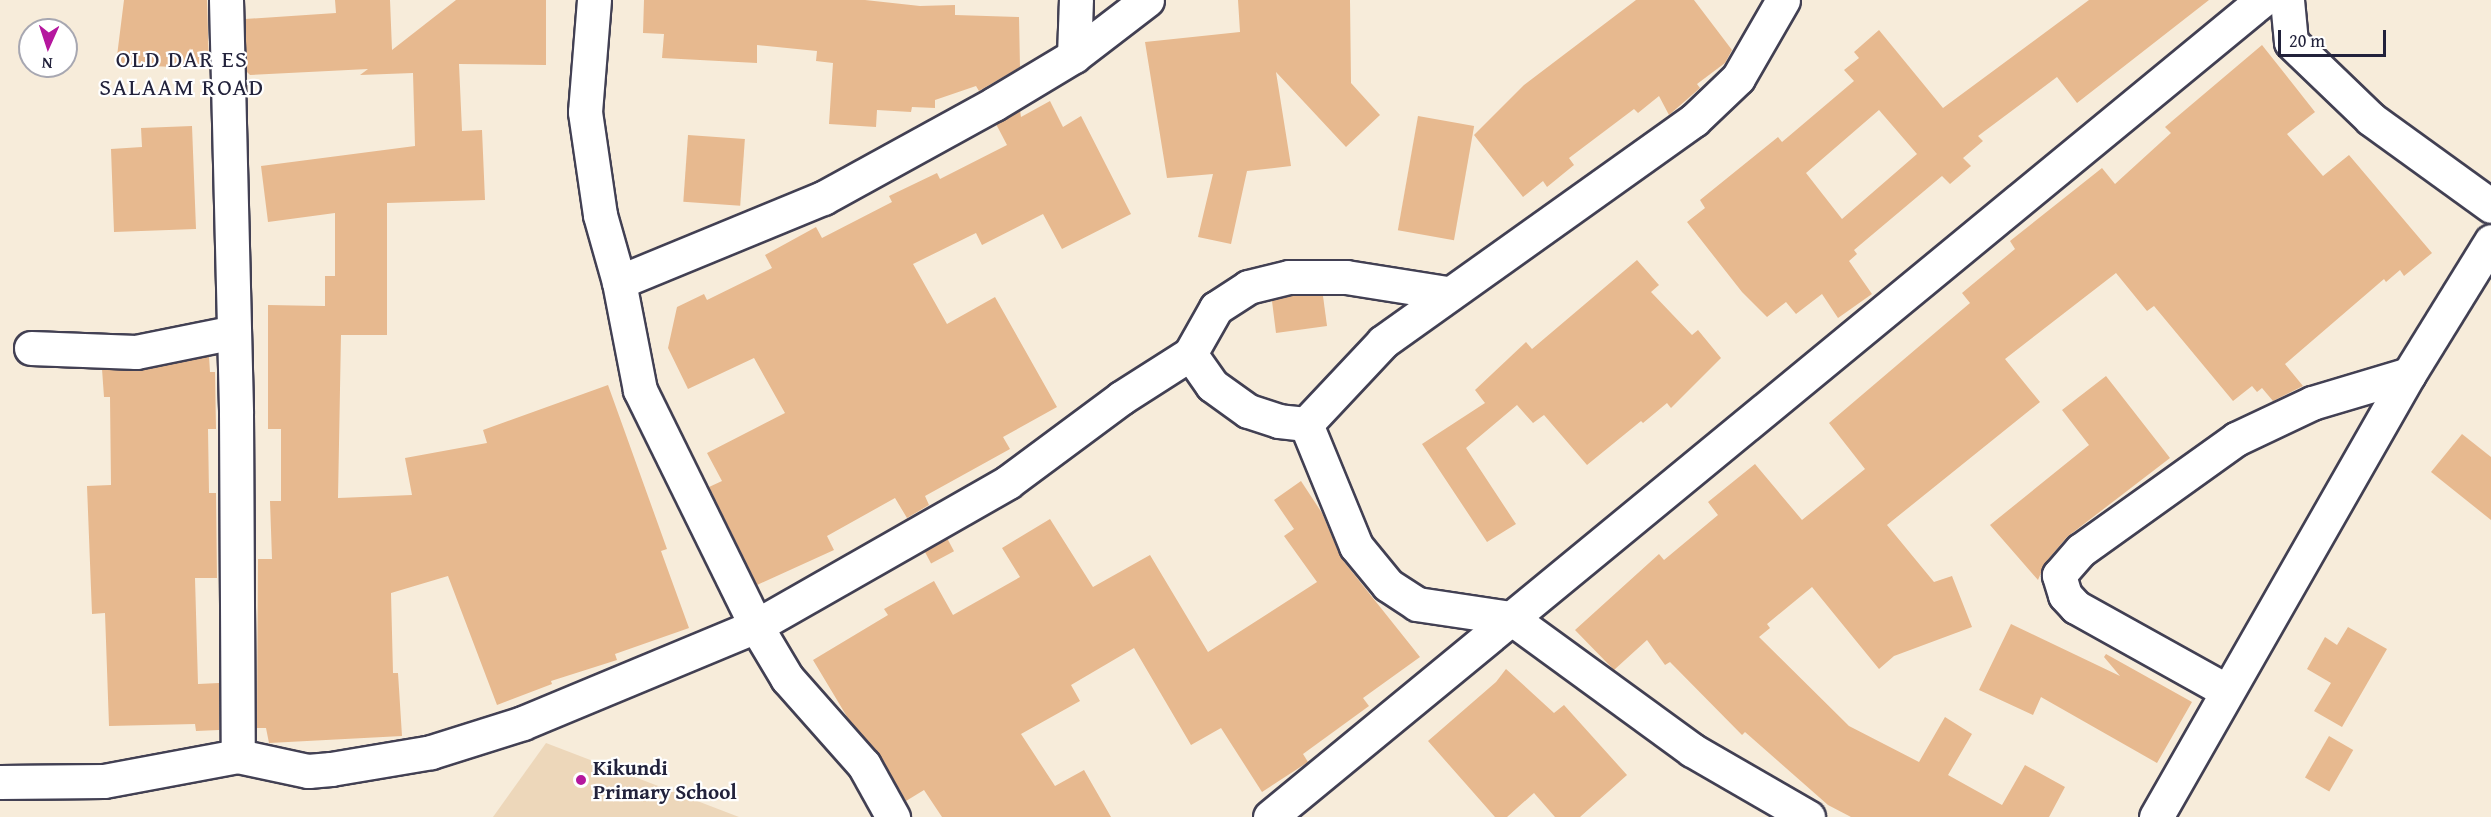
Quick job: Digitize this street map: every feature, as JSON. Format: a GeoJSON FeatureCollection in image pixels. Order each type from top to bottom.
{"type":"FeatureCollection","features":[{"type":"Feature","properties":{"kind":"street"},"geometry":{"type":"LineString","coordinates":[[226,0],[234,332],[238,756]]}},
{"type":"Feature","properties":{"kind":"street"},"geometry":{"type":"LineString","coordinates":[[594,0],[585,112],[600,215],[618,282],[640,390],[756,626],[787,678],[864,765],[893,817]]}},
{"type":"Feature","properties":{"kind":"street"},"geometry":{"type":"LineString","coordinates":[[1074,56],[1076,0]]}},
{"type":"Feature","properties":{"kind":"street"},"geometry":{"type":"LineString","coordinates":[[618,282],[823,198],[994,104],[1074,56],[1147,0]]}},
{"type":"Feature","properties":{"kind":"street"},"geometry":{"type":"LineString","coordinates":[[1306,424],[1383,342],[1447,293],[1605,187],[1694,120],[1738,78],[1784,0]]}},
{"type":"Feature","properties":{"kind":"street"},"geometry":{"type":"LineString","coordinates":[[1270,817],[2262,0]]}},
{"type":"Feature","properties":{"kind":"street"},"geometry":{"type":"LineString","coordinates":[[2287,0],[2291,42],[2371,119],[2491,206]]}},
{"type":"Feature","properties":{"kind":"street"},"geometry":{"type":"LineString","coordinates":[[2156,817],[2409,374],[2491,241]]}},
{"type":"Feature","properties":{"kind":"street"},"geometry":{"type":"LineString","coordinates":[[0,782],[104,781],[238,756],[308,771],[431,752],[573,704],[756,626],[1008,482],[1120,398],[1190,354],[1216,308],[1230,296],[1268,281],[1298,276],[1346,278],[1447,293]]}},
{"type":"Feature","properties":{"kind":"street"},"geometry":{"type":"LineString","coordinates":[[31,348],[136,352],[234,332]]}},
{"type":"Feature","properties":{"kind":"street"},"geometry":{"type":"LineString","coordinates":[[1190,354],[1212,385],[1234,402],[1279,421],[1306,424]]}},
{"type":"Feature","properties":{"kind":"street"},"geometry":{"type":"LineString","coordinates":[[2227,691],[2076,607],[2065,595],[2059,575],[2081,550],[2236,439],[2312,403],[2409,374]]}},
{"type":"Feature","properties":{"kind":"street"},"geometry":{"type":"LineString","coordinates":[[1306,424],[1356,546],[1388,585],[1417,604],[1511,618],[1692,750],[1808,817]]}},
{"type":"Feature","properties":{"kind":"shaded area","name":"Kikundi Primary School"},"geometry":{"type":"Polygon","coordinates":[[[546,743],[739,817],[493,817],[546,743]]]}},
{"type":"Feature","properties":{"kind":"building"},"geometry":{"type":"Polygon","coordinates":[[[124,0],[207,0],[209,69],[116,64],[124,0]]]}},
{"type":"Feature","properties":{"kind":"building"},"geometry":{"type":"Polygon","coordinates":[[[335,0],[390,0],[392,50],[456,0],[546,0],[546,65],[459,64],[462,131],[482,130],[485,200],[387,203],[387,335],[341,335],[338,498],[412,495],[405,458],[487,443],[483,430],[608,385],[667,549],[661,551],[689,628],[615,654],[617,660],[551,681],[552,684],[497,705],[448,576],[391,593],[393,673],[398,673],[402,736],[269,743],[266,728],[257,728],[258,559],[272,559],[270,501],[281,501],[281,429],[268,429],[268,305],[325,306],[325,276],[335,276],[335,213],[268,222],[261,166],[415,146],[413,73],[360,75],[368,69],[250,75],[246,71],[245,19],[336,13],[335,0]]]}},
{"type":"Feature","properties":{"kind":"building"},"geometry":{"type":"Polygon","coordinates":[[[644,0],[865,0],[920,6],[955,5],[955,15],[1019,17],[1020,67],[979,91],[976,86],[935,100],[935,108],[912,107],[911,112],[877,110],[876,127],[829,124],[833,63],[816,61],[817,51],[757,45],[757,63],[662,58],[664,34],[643,33],[644,0]]]}},
{"type":"Feature","properties":{"kind":"building"},"geometry":{"type":"Polygon","coordinates":[[[1238,0],[1350,0],[1351,83],[1380,115],[1346,147],[1276,72],[1291,166],[1247,171],[1231,244],[1198,237],[1213,174],[1167,178],[1145,42],[1240,32],[1238,0]]]}},
{"type":"Feature","properties":{"kind":"building"},"geometry":{"type":"Polygon","coordinates":[[[1636,0],[1694,0],[1732,50],[1725,63],[1697,84],[1700,88],[1669,115],[1659,96],[1638,113],[1634,109],[1569,158],[1574,165],[1547,187],[1543,181],[1523,197],[1474,135],[1524,85],[1636,0]]]}},
{"type":"Feature","properties":{"kind":"building"},"geometry":{"type":"Polygon","coordinates":[[[2089,0],[2209,0],[2077,103],[2057,77],[1978,136],[1983,141],[1963,158],[1971,166],[1950,184],[1942,176],[1854,250],[1857,254],[1849,261],[1872,294],[1838,318],[1822,294],[1796,314],[1786,302],[1767,317],[1742,292],[1687,222],[1705,208],[1700,200],[1778,137],[1782,142],[1854,81],[1844,70],[1859,58],[1854,52],[1879,30],[1943,108],[2089,0]],[[1879,110],[1806,173],[1842,219],[1917,154],[1879,110]]]}},
{"type":"Feature","properties":{"kind":"building"},"geometry":{"type":"Polygon","coordinates":[[[2262,45],[2315,112],[2287,134],[2323,176],[2349,155],[2432,253],[2404,276],[2400,270],[2386,282],[2384,279],[2285,364],[2303,386],[2273,401],[2262,388],[2257,392],[2252,386],[2233,401],[2154,306],[2147,311],[2116,273],[2005,359],[2040,402],[1887,525],[1934,582],[1952,576],[1972,627],[1894,656],[1879,669],[1812,587],[1767,624],[1770,628],[1759,637],[1849,726],[1919,762],[1945,717],[1972,734],[1948,775],[2002,805],[2025,765],[2065,787],[2049,817],[1851,817],[1828,805],[1745,732],[1742,735],[1670,662],[1665,665],[1647,640],[1614,670],[1575,630],[1659,554],[1664,560],[1718,515],[1708,502],[1755,464],[1802,520],[1865,469],[1829,423],[1970,303],[1962,293],[2015,249],[2010,241],[2102,168],[2115,184],[2171,133],[2165,127],[2262,45]]]}},
{"type":"Feature","properties":{"kind":"building"},"geometry":{"type":"Polygon","coordinates":[[[1050,101],[1063,127],[1081,116],[1131,214],[1062,249],[1043,214],[982,245],[976,233],[913,264],[947,324],[995,297],[1057,407],[1003,437],[1010,449],[925,496],[929,505],[907,518],[895,498],[827,536],[834,550],[757,585],[709,487],[722,481],[707,453],[785,413],[754,358],[688,389],[668,348],[677,307],[704,294],[707,300],[772,268],[765,255],[816,227],[822,238],[892,202],[889,196],[937,173],[940,179],[1007,145],[996,124],[1020,110],[1021,117],[1050,101]]]}},
{"type":"Feature","properties":{"kind":"building"},"geometry":{"type":"Polygon","coordinates":[[[1418,116],[1474,126],[1454,240],[1398,230],[1418,116]]]}},
{"type":"Feature","properties":{"kind":"building"},"geometry":{"type":"Polygon","coordinates":[[[192,126],[196,229],[114,232],[111,149],[142,147],[141,128],[192,126]]]}},
{"type":"Feature","properties":{"kind":"building"},"geometry":{"type":"Polygon","coordinates":[[[688,135],[745,139],[740,206],[683,202],[688,135]]]}},
{"type":"Feature","properties":{"kind":"building"},"geometry":{"type":"Polygon","coordinates":[[[1637,260],[1659,285],[1651,292],[1692,335],[1698,330],[1721,358],[1671,408],[1667,403],[1587,465],[1544,415],[1533,423],[1517,405],[1466,448],[1516,524],[1487,542],[1422,444],[1485,403],[1475,390],[1526,342],[1532,349],[1637,260]]]}},
{"type":"Feature","properties":{"kind":"building"},"geometry":{"type":"Polygon","coordinates":[[[1291,296],[1323,296],[1327,326],[1276,333],[1272,301],[1291,296]]]}},
{"type":"Feature","properties":{"kind":"building"},"geometry":{"type":"Polygon","coordinates":[[[209,356],[210,372],[215,372],[216,429],[208,429],[209,493],[216,493],[217,578],[195,578],[198,684],[219,683],[219,730],[196,731],[195,724],[109,726],[105,613],[92,614],[87,486],[111,485],[110,397],[104,397],[102,369],[139,370],[209,356]]]}},
{"type":"Feature","properties":{"kind":"building"},"geometry":{"type":"Polygon","coordinates":[[[2106,376],[2170,458],[2067,537],[2045,563],[2038,580],[1990,525],[2089,445],[2062,410],[2106,376]]]}},
{"type":"Feature","properties":{"kind":"building"},"geometry":{"type":"Polygon","coordinates":[[[2462,434],[2491,457],[2491,520],[2431,472],[2462,434]]]}},
{"type":"Feature","properties":{"kind":"building"},"geometry":{"type":"Polygon","coordinates":[[[1301,481],[1322,513],[1341,558],[1420,657],[1363,698],[1369,706],[1303,754],[1308,762],[1262,792],[1221,728],[1191,745],[1134,648],[1071,685],[1080,701],[1021,734],[1055,786],[1084,770],[1111,817],[942,817],[924,790],[906,801],[880,756],[849,720],[813,660],[888,615],[884,609],[934,581],[953,615],[1020,577],[1002,548],[1050,519],[1093,587],[1150,555],[1208,652],[1317,582],[1284,536],[1294,529],[1274,500],[1301,481]]]}},
{"type":"Feature","properties":{"kind":"building"},"geometry":{"type":"Polygon","coordinates":[[[947,538],[954,551],[931,563],[924,550],[947,538]]]}},
{"type":"Feature","properties":{"kind":"building"},"geometry":{"type":"Polygon","coordinates":[[[2011,624],[2120,676],[2104,657],[2106,654],[2192,702],[2157,763],[2041,697],[2033,715],[1979,690],[2011,624]]]}},
{"type":"Feature","properties":{"kind":"building"},"geometry":{"type":"Polygon","coordinates":[[[2348,627],[2387,649],[2342,727],[2314,711],[2331,683],[2307,669],[2325,637],[2337,645],[2348,627]]]}},
{"type":"Feature","properties":{"kind":"building"},"geometry":{"type":"Polygon","coordinates":[[[1506,669],[1554,713],[1564,705],[1627,775],[1580,817],[1555,817],[1534,793],[1507,817],[1495,817],[1428,741],[1496,682],[1506,669]]]}},
{"type":"Feature","properties":{"kind":"building"},"geometry":{"type":"Polygon","coordinates":[[[2329,736],[2353,750],[2329,792],[2305,778],[2329,736]]]}},
{"type":"Feature","properties":{"kind":"place","name":"Kikundi Primary School"},"geometry":{"type":"Point","coordinates":[581,780]}},
{"type":"Feature","properties":{"kind":"district","name":"OLD DAR ES SALAAM ROAD"},"geometry":{"type":"Point","coordinates":[182,73]}}]}
